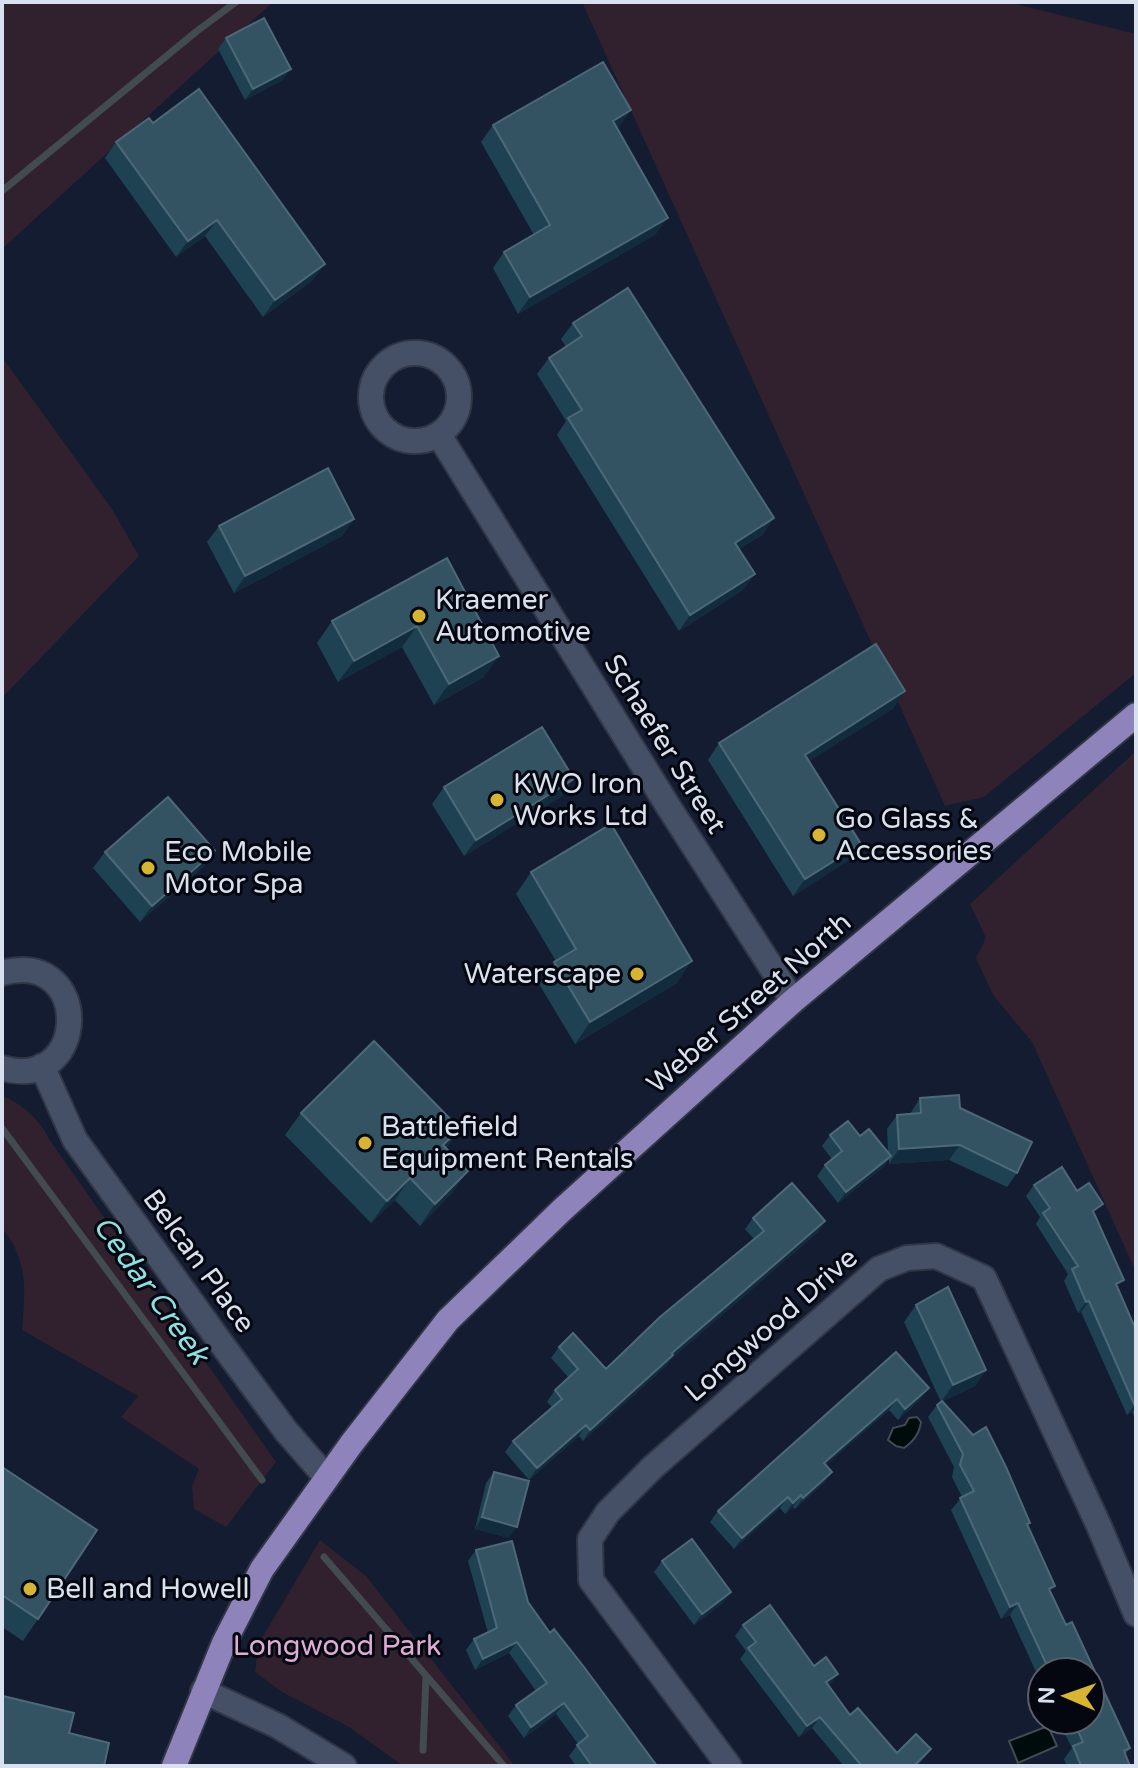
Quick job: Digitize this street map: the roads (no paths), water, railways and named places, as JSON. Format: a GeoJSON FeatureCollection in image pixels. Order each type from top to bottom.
{"type":"FeatureCollection","features":[{"type":"Feature","properties":{"kind":"main road","name":"Weber Street North"},"geometry":{"type":"LineString","coordinates":[[174,1766],[203,1691],[262,1569],[448,1320],[563,1209],[793,1001],[1136,715]]}},
{"type":"Feature","properties":{"kind":"street","name":"Schaefer Street"},"geometry":{"type":"LineString","coordinates":[[439,435],[668,806],[793,1001]]}},
{"type":"Feature","properties":{"kind":"street"},"geometry":{"type":"LineString","coordinates":[[2,973],[28,970],[54,982],[69,1006],[71,1020],[63,1047],[42,1066],[28,1071],[2,1068]]}},
{"type":"Feature","properties":{"kind":"street","name":"Belcan Place"},"geometry":{"type":"LineString","coordinates":[[42,1066],[75,1140],[267,1406],[327,1478]]}},
{"type":"Feature","properties":{"kind":"street","name":"Longwood Drive"},"geometry":{"type":"LineString","coordinates":[[729,1766],[591,1580],[590,1539],[608,1512],[653,1467],[879,1269],[907,1258],[936,1256],[984,1278],[1099,1526],[1136,1614]]}},
{"type":"Feature","properties":{"kind":"street"},"geometry":{"type":"LineString","coordinates":[[203,1691],[278,1726],[344,1766]]}},
{"type":"Feature","properties":{"kind":"waterway"},"geometry":{"type":"LineString","coordinates":[[2,191],[236,2]]}},
{"type":"Feature","properties":{"kind":"waterway","name":"Cedar Creek"},"geometry":{"type":"LineString","coordinates":[[2,1128],[262,1480]]}},
{"type":"Feature","properties":{"kind":"waterway","name":"Cedar Creek"},"geometry":{"type":"LineString","coordinates":[[324,1557],[504,1766]]}},
{"type":"Feature","properties":{"kind":"waterway"},"geometry":{"type":"LineString","coordinates":[[423,1750],[426,1676]]}},
{"type":"Feature","properties":{"kind":"place","name":"Kraemer Automotive"},"geometry":{"type":"Point","coordinates":[419,616]}},
{"type":"Feature","properties":{"kind":"place","name":"KWO Iron Works Ltd"},"geometry":{"type":"Point","coordinates":[497,800]}},
{"type":"Feature","properties":{"kind":"place","name":"Go Glass & Accessories"},"geometry":{"type":"Point","coordinates":[819,835]}},
{"type":"Feature","properties":{"kind":"place","name":"Eco Mobile Motor Spa"},"geometry":{"type":"Point","coordinates":[148,868]}},
{"type":"Feature","properties":{"kind":"place","name":"Waterscape"},"geometry":{"type":"Point","coordinates":[637,974]}},
{"type":"Feature","properties":{"kind":"place","name":"Battlefield Equipment Rentals"},"geometry":{"type":"Point","coordinates":[365,1143]}},
{"type":"Feature","properties":{"kind":"place","name":"Bell and Howell"},"geometry":{"type":"Point","coordinates":[30,1589]}},
{"type":"Feature","properties":{"kind":"park label","name":"Longwood Park"},"geometry":{"type":"Point","coordinates":[337,1646]}}]}
